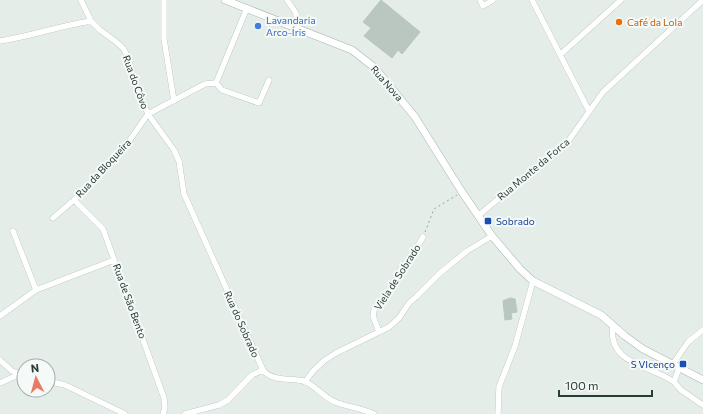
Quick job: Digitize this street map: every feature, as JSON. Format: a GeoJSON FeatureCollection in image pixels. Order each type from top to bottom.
{"type":"FeatureCollection","features":[{"type":"Feature","properties":{"kind":"street"},"geometry":{"type":"LineString","coordinates":[[0,41],[91,21],[81,0]]}},
{"type":"Feature","properties":{"kind":"street"},"geometry":{"type":"LineString","coordinates":[[164,0],[164,39],[174,101]]}},
{"type":"Feature","properties":{"kind":"street","name":"Rua Nova"},"geometry":{"type":"LineString","coordinates":[[225,0],[352,50],[375,68],[415,117],[462,192],[492,236],[520,269],[533,281],[601,315],[643,349],[703,380]]}},
{"type":"Feature","properties":{"kind":"street"},"geometry":{"type":"LineString","coordinates":[[287,0],[296,13],[297,28]]}},
{"type":"Feature","properties":{"kind":"street"},"geometry":{"type":"LineString","coordinates":[[480,0],[483,6],[493,0]]}},
{"type":"Feature","properties":{"kind":"street"},"geometry":{"type":"LineString","coordinates":[[532,0],[589,111]]}},
{"type":"Feature","properties":{"kind":"street"},"geometry":{"type":"LineString","coordinates":[[560,55],[621,0]]}},
{"type":"Feature","properties":{"kind":"street","name":"Rua Monte da Forca"},"geometry":{"type":"LineString","coordinates":[[479,215],[569,140],[608,87],[703,0]]}},
{"type":"Feature","properties":{"kind":"street"},"geometry":{"type":"LineString","coordinates":[[216,83],[247,8]]}},
{"type":"Feature","properties":{"kind":"street","name":"Rua do Côvo"},"geometry":{"type":"LineString","coordinates":[[91,21],[123,48],[128,57],[134,82],[148,114],[174,150],[179,161],[184,194]]}},
{"type":"Feature","properties":{"kind":"street"},"geometry":{"type":"LineString","coordinates":[[216,83],[222,90],[259,103],[269,80]]}},
{"type":"Feature","properties":{"kind":"street"},"geometry":{"type":"LineString","coordinates":[[148,114],[205,84],[216,83]]}},
{"type":"Feature","properties":{"kind":"street","name":"Rua da Bloqueira"},"geometry":{"type":"LineString","coordinates":[[53,218],[74,200],[125,147],[148,114]]}},
{"type":"Feature","properties":{"kind":"street","name":"Rua do Sobrado"},"geometry":{"type":"LineString","coordinates":[[184,194],[263,370],[252,375],[228,400],[219,405],[185,414]]}},
{"type":"Feature","properties":{"kind":"street","name":"Rua de São Bento"},"geometry":{"type":"LineString","coordinates":[[74,200],[103,229],[164,398],[164,414]]}},
{"type":"Feature","properties":{"kind":"street"},"geometry":{"type":"LineString","coordinates":[[13,231],[36,290]]}},
{"type":"Feature","properties":{"kind":"street"},"geometry":{"type":"LineString","coordinates":[[305,382],[313,371],[325,360],[389,327],[399,318],[409,303],[416,298],[440,273],[467,251],[492,236]]}},
{"type":"Feature","properties":{"kind":"street","name":"Viela de Sobrado"},"geometry":{"type":"LineString","coordinates":[[379,332],[373,316],[374,310],[394,285],[398,273],[410,259],[423,237]]}},
{"type":"Feature","properties":{"kind":"street"},"geometry":{"type":"LineString","coordinates":[[0,316],[36,290],[114,260]]}},
{"type":"Feature","properties":{"kind":"street"},"geometry":{"type":"LineString","coordinates":[[498,414],[499,388],[515,346],[533,281]]}},
{"type":"Feature","properties":{"kind":"street"},"geometry":{"type":"LineString","coordinates":[[613,326],[612,339],[621,354],[627,359],[659,373],[674,382],[681,390],[703,404]]}},
{"type":"Feature","properties":{"kind":"street"},"geometry":{"type":"LineString","coordinates":[[674,382],[676,366],[688,342],[703,330]]}},
{"type":"Feature","properties":{"kind":"street"},"geometry":{"type":"LineString","coordinates":[[0,360],[16,372]]}},
{"type":"Feature","properties":{"kind":"street"},"geometry":{"type":"LineString","coordinates":[[263,370],[266,374],[273,378],[305,382],[334,401],[361,408],[374,414]]}},
{"type":"Feature","properties":{"kind":"street"},"geometry":{"type":"LineString","coordinates":[[0,383],[16,377]]}},
{"type":"Feature","properties":{"kind":"street"},"geometry":{"type":"LineString","coordinates":[[56,383],[65,385],[125,414]]}},
{"type":"Feature","properties":{"kind":"path","name":"Viela de Sobrado"},"geometry":{"type":"LineString","coordinates":[[423,237],[434,209],[462,192]]}},
{"type":"Feature","properties":{"kind":"building"},"geometry":{"type":"Polygon","coordinates":[[[381,0],[420,32],[402,54],[398,50],[392,58],[364,36],[371,28],[363,22],[381,0]]]}},
{"type":"Feature","properties":{"kind":"building"},"geometry":{"type":"Polygon","coordinates":[[[510,298],[515,299],[517,312],[511,313],[512,319],[505,320],[503,301],[510,298]]]}},
{"type":"Feature","properties":{"kind":"place","name":"Café da Lola"},"geometry":{"type":"Point","coordinates":[619,22]}},
{"type":"Feature","properties":{"kind":"place","name":"Lavandaria Arco-Íris"},"geometry":{"type":"Point","coordinates":[258,26]}},
{"type":"Feature","properties":{"kind":"place","name":"Sobrado"},"geometry":{"type":"Point","coordinates":[488,221]}},
{"type":"Feature","properties":{"kind":"place","name":"S VIcenço"},"geometry":{"type":"Point","coordinates":[683,364]}}]}
